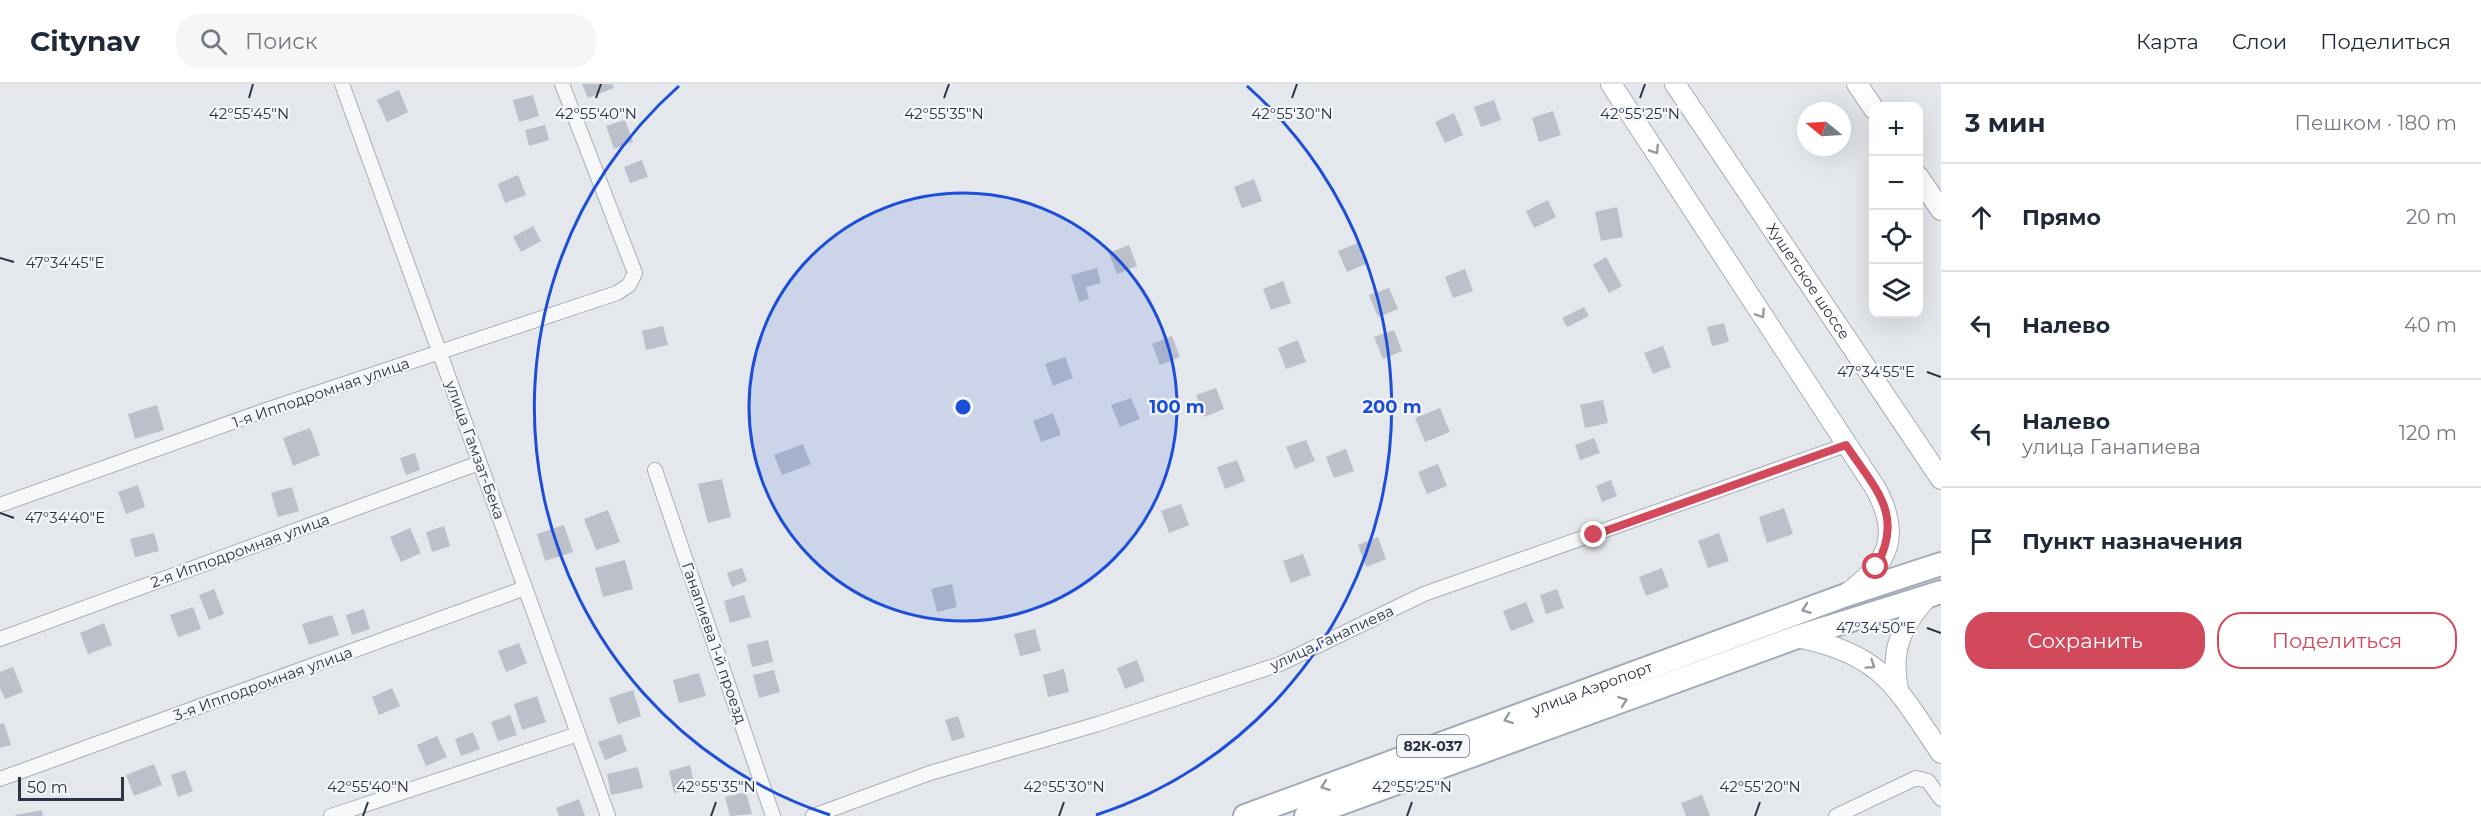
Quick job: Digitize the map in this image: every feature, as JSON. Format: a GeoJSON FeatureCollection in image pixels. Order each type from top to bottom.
{"type":"FeatureCollection","features":[{"type":"Feature","properties":{"kind":"main road"},"geometry":{"type":"LineString","coordinates":[[1611,84],[1876,489],[1886,508],[1889,534],[1885,552],[1876,567],[1846,595]]}},
{"type":"Feature","properties":{"kind":"main road"},"geometry":{"type":"LineString","coordinates":[[1857,84],[1870,102]]}},
{"type":"Feature","properties":{"kind":"main road","name":"Хушетское шоссе"},"geometry":{"type":"LineString","coordinates":[[1677,86],[1941,479]]}},
{"type":"Feature","properties":{"kind":"main road"},"geometry":{"type":"LineString","coordinates":[[1923,183],[1941,210]]}},
{"type":"Feature","properties":{"kind":"main road","name":"улица Аэропорт"},"geometry":{"type":"LineString","coordinates":[[1245,816],[1846,595],[1941,564]]}},
{"type":"Feature","properties":{"kind":"main road"},"geometry":{"type":"LineString","coordinates":[[1898,690],[1894,670],[1900,636],[1910,618],[1935,594]]}},
{"type":"Feature","properties":{"kind":"main road","name":"улица Аэропорт"},"geometry":{"type":"LineString","coordinates":[[1306,816],[1797,637],[1935,594]]}},
{"type":"Feature","properties":{"kind":"main road"},"geometry":{"type":"LineString","coordinates":[[1797,637],[1854,654],[1883,674],[1898,690],[1941,753]]}},
{"type":"Feature","properties":{"kind":"street","name":"улица Гамзат-Бека"},"geometry":{"type":"LineString","coordinates":[[342,84],[608,816]]}},
{"type":"Feature","properties":{"kind":"street","name":"1-я Ипподромная улица"},"geometry":{"type":"LineString","coordinates":[[0,505],[266,410],[617,293],[629,285],[635,273],[562,84]]}},
{"type":"Feature","properties":{"kind":"street","name":"улица Ганапиева"},"geometry":{"type":"LineString","coordinates":[[813,816],[930,773],[1098,724],[1280,664],[1424,594],[1846,445]]}},
{"type":"Feature","properties":{"kind":"street","name":"2-я Ипподромная улица"},"geometry":{"type":"LineString","coordinates":[[0,639],[479,463]]}},
{"type":"Feature","properties":{"kind":"street","name":"Ганапиева 1-й проезд"},"geometry":{"type":"LineString","coordinates":[[655,470],[773,816]]}},
{"type":"Feature","properties":{"kind":"street","name":"3-я Ипподромная улица"},"geometry":{"type":"LineString","coordinates":[[0,780],[525,588]]}},
{"type":"Feature","properties":{"kind":"street"},"geometry":{"type":"LineString","coordinates":[[331,816],[578,734]]}},
{"type":"Feature","properties":{"kind":"street"},"geometry":{"type":"LineString","coordinates":[[1836,816],[1916,778],[1928,781],[1941,799]]}},
{"type":"Feature","properties":{"kind":"building"},"geometry":{"type":"Polygon","coordinates":[[[582,84],[612,84],[614,88],[588,98],[582,84]]]}},
{"type":"Feature","properties":{"kind":"building"},"geometry":{"type":"Polygon","coordinates":[[[399,90],[408,112],[387,122],[377,100],[399,90]]]}},
{"type":"Feature","properties":{"kind":"building"},"geometry":{"type":"Polygon","coordinates":[[[533,95],[539,116],[519,122],[513,100],[533,95]]]}},
{"type":"Feature","properties":{"kind":"building"},"geometry":{"type":"Polygon","coordinates":[[[1494,100],[1501,120],[1481,127],[1474,107],[1494,100]]]}},
{"type":"Feature","properties":{"kind":"building"},"geometry":{"type":"Polygon","coordinates":[[[1553,111],[1561,135],[1539,142],[1532,118],[1553,111]]]}},
{"type":"Feature","properties":{"kind":"building"},"geometry":{"type":"Polygon","coordinates":[[[1454,113],[1463,135],[1445,143],[1435,122],[1454,113]]]}},
{"type":"Feature","properties":{"kind":"building"},"geometry":{"type":"Polygon","coordinates":[[[625,120],[633,142],[614,149],[606,126],[625,120]]]}},
{"type":"Feature","properties":{"kind":"building"},"geometry":{"type":"Polygon","coordinates":[[[545,125],[549,140],[529,146],[525,130],[545,125]]]}},
{"type":"Feature","properties":{"kind":"building"},"geometry":{"type":"Polygon","coordinates":[[[642,160],[648,177],[630,183],[624,167],[642,160]]]}},
{"type":"Feature","properties":{"kind":"building"},"geometry":{"type":"Polygon","coordinates":[[[518,175],[526,195],[505,203],[498,184],[518,175]]]}},
{"type":"Feature","properties":{"kind":"building"},"geometry":{"type":"Polygon","coordinates":[[[1254,179],[1262,201],[1242,208],[1234,187],[1254,179]]]}},
{"type":"Feature","properties":{"kind":"building"},"geometry":{"type":"Polygon","coordinates":[[[1548,200],[1556,217],[1534,228],[1526,211],[1548,200]]]}},
{"type":"Feature","properties":{"kind":"building"},"geometry":{"type":"Polygon","coordinates":[[[1617,207],[1623,237],[1601,241],[1595,212],[1617,207]]]}},
{"type":"Feature","properties":{"kind":"building"},"geometry":{"type":"Polygon","coordinates":[[[533,226],[541,241],[521,252],[513,237],[533,226]]]}},
{"type":"Feature","properties":{"kind":"building"},"geometry":{"type":"Polygon","coordinates":[[[1358,243],[1366,264],[1347,272],[1338,251],[1358,243]]]}},
{"type":"Feature","properties":{"kind":"building"},"geometry":{"type":"Polygon","coordinates":[[[1129,245],[1137,266],[1117,274],[1109,253],[1129,245]]]}},
{"type":"Feature","properties":{"kind":"building"},"geometry":{"type":"Polygon","coordinates":[[[1606,257],[1622,286],[1609,293],[1593,265],[1606,257]]]}},
{"type":"Feature","properties":{"kind":"building"},"geometry":{"type":"Polygon","coordinates":[[[1097,268],[1101,283],[1086,287],[1089,299],[1079,302],[1071,275],[1097,268]]]}},
{"type":"Feature","properties":{"kind":"building"},"geometry":{"type":"Polygon","coordinates":[[[1465,269],[1473,291],[1453,298],[1445,277],[1465,269]]]}},
{"type":"Feature","properties":{"kind":"building"},"geometry":{"type":"Polygon","coordinates":[[[1283,281],[1291,303],[1271,310],[1263,289],[1283,281]]]}},
{"type":"Feature","properties":{"kind":"building"},"geometry":{"type":"Polygon","coordinates":[[[1389,288],[1398,309],[1378,317],[1369,295],[1389,288]]]}},
{"type":"Feature","properties":{"kind":"building"},"geometry":{"type":"Polygon","coordinates":[[[1584,307],[1589,316],[1567,327],[1562,318],[1584,307]]]}},
{"type":"Feature","properties":{"kind":"building"},"geometry":{"type":"Polygon","coordinates":[[[1724,323],[1729,342],[1712,346],[1707,327],[1724,323]]]}},
{"type":"Feature","properties":{"kind":"building"},"geometry":{"type":"Polygon","coordinates":[[[663,326],[668,345],[646,350],[642,331],[663,326]]]}},
{"type":"Feature","properties":{"kind":"building"},"geometry":{"type":"Polygon","coordinates":[[[1394,330],[1402,351],[1383,359],[1374,337],[1394,330]]]}},
{"type":"Feature","properties":{"kind":"building"},"geometry":{"type":"Polygon","coordinates":[[[1172,336],[1180,357],[1160,365],[1152,344],[1172,336]]]}},
{"type":"Feature","properties":{"kind":"building"},"geometry":{"type":"Polygon","coordinates":[[[1298,340],[1306,362],[1286,369],[1278,348],[1298,340]]]}},
{"type":"Feature","properties":{"kind":"building"},"geometry":{"type":"Polygon","coordinates":[[[1663,346],[1671,367],[1653,374],[1644,353],[1663,346]]]}},
{"type":"Feature","properties":{"kind":"building"},"geometry":{"type":"Polygon","coordinates":[[[1065,357],[1073,378],[1053,386],[1045,364],[1065,357]]]}},
{"type":"Feature","properties":{"kind":"building"},"geometry":{"type":"Polygon","coordinates":[[[1216,388],[1224,409],[1204,417],[1196,395],[1216,388]]]}},
{"type":"Feature","properties":{"kind":"building"},"geometry":{"type":"Polygon","coordinates":[[[1131,398],[1140,419],[1120,427],[1111,405],[1131,398]]]}},
{"type":"Feature","properties":{"kind":"building"},"geometry":{"type":"Polygon","coordinates":[[[1603,400],[1608,423],[1585,428],[1580,405],[1603,400]]]}},
{"type":"Feature","properties":{"kind":"building"},"geometry":{"type":"Polygon","coordinates":[[[157,405],[164,430],[135,439],[128,414],[157,405]]]}},
{"type":"Feature","properties":{"kind":"building"},"geometry":{"type":"Polygon","coordinates":[[[1440,408],[1450,432],[1425,442],[1415,418],[1440,408]]]}},
{"type":"Feature","properties":{"kind":"building"},"geometry":{"type":"Polygon","coordinates":[[[1053,413],[1061,435],[1041,442],[1033,421],[1053,413]]]}},
{"type":"Feature","properties":{"kind":"building"},"geometry":{"type":"Polygon","coordinates":[[[310,428],[320,455],[293,466],[283,438],[310,428]]]}},
{"type":"Feature","properties":{"kind":"building"},"geometry":{"type":"Polygon","coordinates":[[[1594,438],[1600,453],[1580,460],[1575,445],[1594,438]]]}},
{"type":"Feature","properties":{"kind":"building"},"geometry":{"type":"Polygon","coordinates":[[[1306,440],[1315,461],[1295,469],[1286,447],[1306,440]]]}},
{"type":"Feature","properties":{"kind":"building"},"geometry":{"type":"Polygon","coordinates":[[[803,444],[811,464],[782,475],[774,455],[803,444]]]}},
{"type":"Feature","properties":{"kind":"building"},"geometry":{"type":"Polygon","coordinates":[[[1346,449],[1354,471],[1334,478],[1326,457],[1346,449]]]}},
{"type":"Feature","properties":{"kind":"building"},"geometry":{"type":"Polygon","coordinates":[[[415,453],[420,470],[406,475],[400,458],[415,453]]]}},
{"type":"Feature","properties":{"kind":"building"},"geometry":{"type":"Polygon","coordinates":[[[1237,460],[1245,481],[1225,489],[1217,467],[1237,460]]]}},
{"type":"Feature","properties":{"kind":"building"},"geometry":{"type":"Polygon","coordinates":[[[1438,464],[1447,486],[1427,494],[1418,472],[1438,464]]]}},
{"type":"Feature","properties":{"kind":"building"},"geometry":{"type":"Polygon","coordinates":[[[722,479],[731,517],[708,523],[698,484],[722,479]]]}},
{"type":"Feature","properties":{"kind":"building"},"geometry":{"type":"Polygon","coordinates":[[[1611,480],[1617,496],[1602,502],[1596,486],[1611,480]]]}},
{"type":"Feature","properties":{"kind":"building"},"geometry":{"type":"Polygon","coordinates":[[[138,485],[145,507],[126,514],[118,492],[138,485]]]}},
{"type":"Feature","properties":{"kind":"building"},"geometry":{"type":"Polygon","coordinates":[[[292,487],[299,511],[278,517],[271,493],[292,487]]]}},
{"type":"Feature","properties":{"kind":"building"},"geometry":{"type":"Polygon","coordinates":[[[1181,504],[1189,525],[1169,533],[1161,511],[1181,504]]]}},
{"type":"Feature","properties":{"kind":"building"},"geometry":{"type":"Polygon","coordinates":[[[1784,508],[1793,534],[1767,543],[1759,517],[1784,508]]]}},
{"type":"Feature","properties":{"kind":"building"},"geometry":{"type":"Polygon","coordinates":[[[608,510],[620,542],[596,550],[584,519],[608,510]]]}},
{"type":"Feature","properties":{"kind":"building"},"geometry":{"type":"Polygon","coordinates":[[[564,525],[573,552],[545,561],[537,534],[564,525]]]}},
{"type":"Feature","properties":{"kind":"building"},"geometry":{"type":"Polygon","coordinates":[[[444,526],[450,546],[432,552],[426,532],[444,526]]]}},
{"type":"Feature","properties":{"kind":"building"},"geometry":{"type":"Polygon","coordinates":[[[410,528],[421,553],[401,562],[390,537],[410,528]]]}},
{"type":"Feature","properties":{"kind":"building"},"geometry":{"type":"Polygon","coordinates":[[[154,533],[159,551],[135,557],[130,539],[154,533]]]}},
{"type":"Feature","properties":{"kind":"building"},"geometry":{"type":"Polygon","coordinates":[[[1719,533],[1729,561],[1708,568],[1698,541],[1719,533]]]}},
{"type":"Feature","properties":{"kind":"building"},"geometry":{"type":"Polygon","coordinates":[[[1378,537],[1386,559],[1366,567],[1358,545],[1378,537]]]}},
{"type":"Feature","properties":{"kind":"building"},"geometry":{"type":"Polygon","coordinates":[[[1303,554],[1311,575],[1291,583],[1283,561],[1303,554]]]}},
{"type":"Feature","properties":{"kind":"building"},"geometry":{"type":"Polygon","coordinates":[[[625,560],[633,589],[603,597],[595,568],[625,560]]]}},
{"type":"Feature","properties":{"kind":"building"},"geometry":{"type":"Polygon","coordinates":[[[742,568],[747,581],[732,587],[727,573],[742,568]]]}},
{"type":"Feature","properties":{"kind":"building"},"geometry":{"type":"Polygon","coordinates":[[[1662,568],[1669,587],[1646,596],[1639,577],[1662,568]]]}},
{"type":"Feature","properties":{"kind":"building"},"geometry":{"type":"Polygon","coordinates":[[[952,584],[957,607],[937,612],[931,589],[952,584]]]}},
{"type":"Feature","properties":{"kind":"building"},"geometry":{"type":"Polygon","coordinates":[[[214,589],[224,614],[209,620],[199,595],[214,589]]]}},
{"type":"Feature","properties":{"kind":"building"},"geometry":{"type":"Polygon","coordinates":[[[1557,589],[1564,608],[1546,614],[1540,595],[1557,589]]]}},
{"type":"Feature","properties":{"kind":"building"},"geometry":{"type":"Polygon","coordinates":[[[744,595],[751,617],[730,623],[724,601],[744,595]]]}},
{"type":"Feature","properties":{"kind":"building"},"geometry":{"type":"Polygon","coordinates":[[[1526,602],[1534,622],[1511,631],[1503,611],[1526,602]]]}},
{"type":"Feature","properties":{"kind":"building"},"geometry":{"type":"Polygon","coordinates":[[[193,607],[201,629],[178,637],[170,615],[193,607]]]}},
{"type":"Feature","properties":{"kind":"building"},"geometry":{"type":"Polygon","coordinates":[[[364,609],[370,629],[352,635],[346,615],[364,609]]]}},
{"type":"Feature","properties":{"kind":"building"},"geometry":{"type":"Polygon","coordinates":[[[332,615],[339,635],[309,645],[302,624],[332,615]]]}},
{"type":"Feature","properties":{"kind":"building"},"geometry":{"type":"Polygon","coordinates":[[[104,623],[112,645],[88,654],[80,633],[104,623]]]}},
{"type":"Feature","properties":{"kind":"building"},"geometry":{"type":"Polygon","coordinates":[[[1035,629],[1041,651],[1020,656],[1014,634],[1035,629]]]}},
{"type":"Feature","properties":{"kind":"building"},"geometry":{"type":"Polygon","coordinates":[[[768,640],[773,662],[752,667],[747,645],[768,640]]]}},
{"type":"Feature","properties":{"kind":"building"},"geometry":{"type":"Polygon","coordinates":[[[519,643],[527,663],[506,672],[498,651],[519,643]]]}},
{"type":"Feature","properties":{"kind":"building"},"geometry":{"type":"Polygon","coordinates":[[[1137,660],[1145,681],[1125,689],[1117,668],[1137,660]]]}},
{"type":"Feature","properties":{"kind":"building"},"geometry":{"type":"Polygon","coordinates":[[[13,667],[23,692],[5,699],[0,688],[0,672],[13,667]]]}},
{"type":"Feature","properties":{"kind":"building"},"geometry":{"type":"Polygon","coordinates":[[[1064,669],[1069,692],[1048,697],[1043,675],[1064,669]]]}},
{"type":"Feature","properties":{"kind":"building"},"geometry":{"type":"Polygon","coordinates":[[[774,670],[780,692],[759,698],[753,675],[774,670]]]}},
{"type":"Feature","properties":{"kind":"building"},"geometry":{"type":"Polygon","coordinates":[[[699,673],[706,696],[679,703],[673,680],[699,673]]]}},
{"type":"Feature","properties":{"kind":"building"},"geometry":{"type":"Polygon","coordinates":[[[392,688],[400,706],[379,715],[372,697],[392,688]]]}},
{"type":"Feature","properties":{"kind":"building"},"geometry":{"type":"Polygon","coordinates":[[[633,690],[641,716],[618,724],[609,698],[633,690]]]}},
{"type":"Feature","properties":{"kind":"building"},"geometry":{"type":"Polygon","coordinates":[[[537,696],[546,722],[522,730],[514,704],[537,696]]]}},
{"type":"Feature","properties":{"kind":"building"},"geometry":{"type":"Polygon","coordinates":[[[510,715],[517,735],[498,741],[491,722],[510,715]]]}},
{"type":"Feature","properties":{"kind":"building"},"geometry":{"type":"Polygon","coordinates":[[[958,716],[965,737],[952,741],[945,720],[958,716]]]}},
{"type":"Feature","properties":{"kind":"building"},"geometry":{"type":"Polygon","coordinates":[[[4,723],[11,745],[0,748],[0,724],[4,723]]]}},
{"type":"Feature","properties":{"kind":"building"},"geometry":{"type":"Polygon","coordinates":[[[473,732],[480,749],[461,756],[455,739],[473,732]]]}},
{"type":"Feature","properties":{"kind":"building"},"geometry":{"type":"Polygon","coordinates":[[[621,734],[627,751],[605,760],[598,742],[621,734]]]}},
{"type":"Feature","properties":{"kind":"building"},"geometry":{"type":"Polygon","coordinates":[[[437,736],[447,757],[426,766],[417,745],[437,736]]]}},
{"type":"Feature","properties":{"kind":"building"},"geometry":{"type":"Polygon","coordinates":[[[154,764],[162,785],[134,796],[126,775],[154,764]]]}},
{"type":"Feature","properties":{"kind":"building"},"geometry":{"type":"Polygon","coordinates":[[[690,765],[695,788],[674,793],[669,771],[690,765]]]}},
{"type":"Feature","properties":{"kind":"building"},"geometry":{"type":"Polygon","coordinates":[[[638,767],[643,788],[611,795],[607,774],[638,767]]]}},
{"type":"Feature","properties":{"kind":"building"},"geometry":{"type":"Polygon","coordinates":[[[185,770],[193,791],[178,797],[171,775],[185,770]]]}},
{"type":"Feature","properties":{"kind":"building"},"geometry":{"type":"Polygon","coordinates":[[[746,792],[752,814],[730,816],[725,797],[746,792]]]}},
{"type":"Feature","properties":{"kind":"building"},"geometry":{"type":"Polygon","coordinates":[[[1702,795],[1710,816],[1686,816],[1681,803],[1702,795]]]}},
{"type":"Feature","properties":{"kind":"building"},"geometry":{"type":"Polygon","coordinates":[[[579,799],[585,816],[559,816],[556,808],[579,799]]]}},
{"type":"Feature","properties":{"kind":"building"},"geometry":{"type":"Polygon","coordinates":[[[42,810],[43,816],[15,816],[15,815],[42,810]]]}},
{"type":"Feature","properties":{"kind":"route"},"geometry":{"type":"LineString","coordinates":[[1594,535],[1846,445],[1886,508],[1889,534],[1885,552],[1876,567]]}}]}
